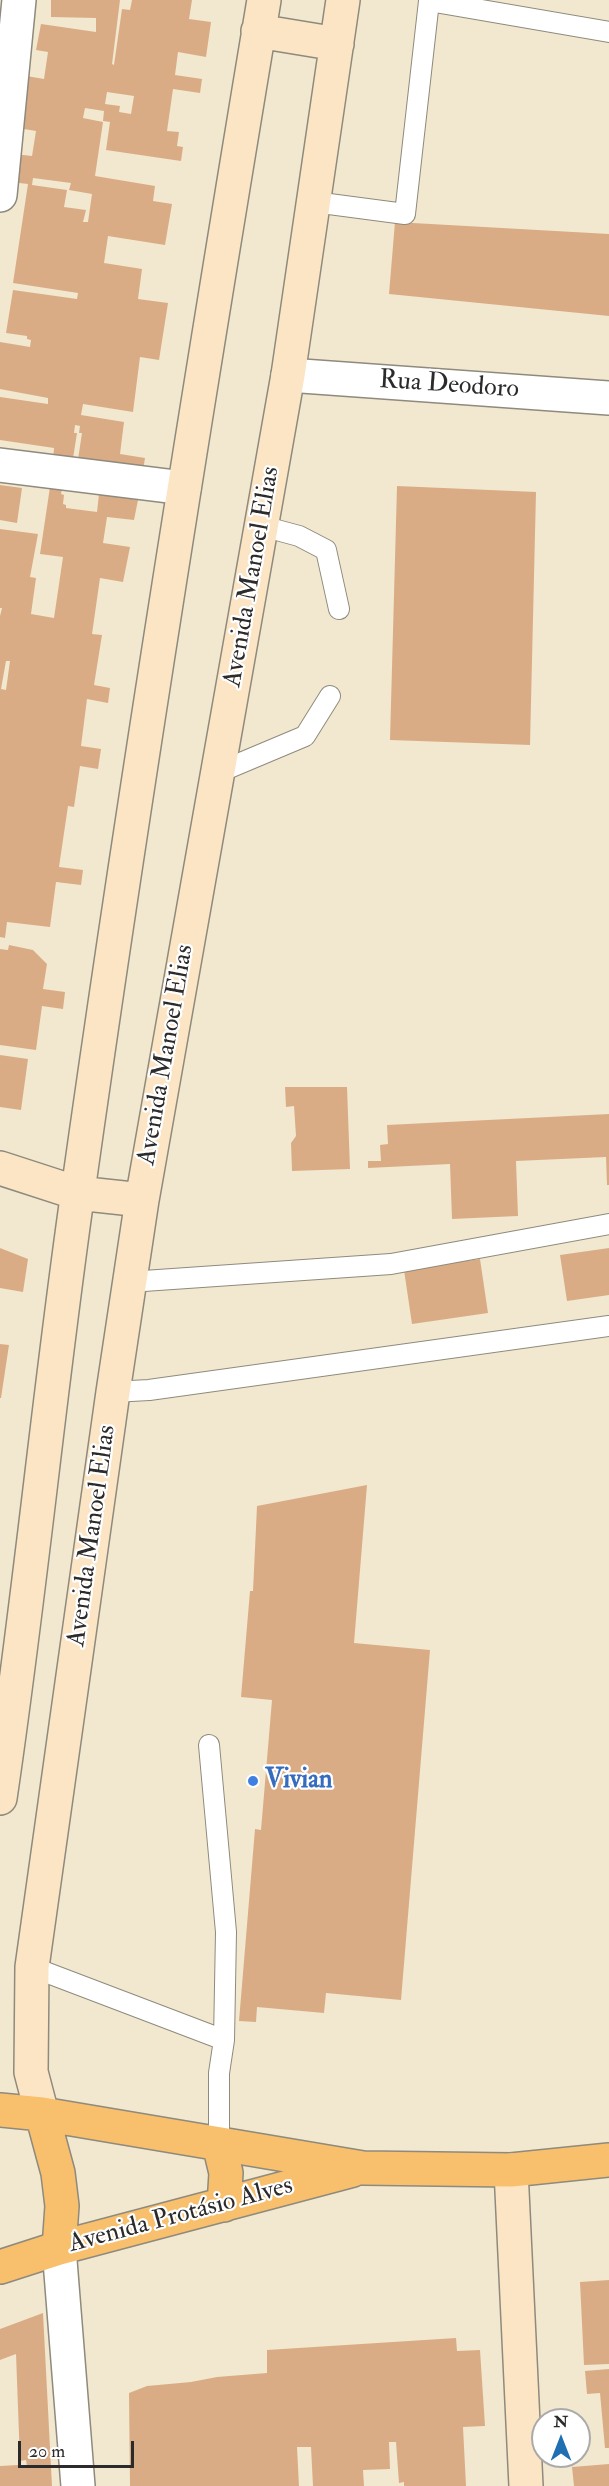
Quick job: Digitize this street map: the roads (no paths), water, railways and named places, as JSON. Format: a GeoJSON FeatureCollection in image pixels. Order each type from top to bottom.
{"type":"FeatureCollection","features":[{"type":"Feature","properties":{"kind":"main road","name":"Avenida Manoel Elias"},"geometry":{"type":"LineString","coordinates":[[42,2114],[31,2072],[32,1967],[113,1392],[141,1200],[288,375],[343,0]]}},
{"type":"Feature","properties":{"kind":"main road"},"geometry":{"type":"LineString","coordinates":[[0,1798],[7,1704],[77,1193],[184,488],[261,15],[337,44]]}},
{"type":"Feature","properties":{"kind":"main road"},"geometry":{"type":"LineString","coordinates":[[0,1168],[77,1193],[141,1200]]}},
{"type":"Feature","properties":{"kind":"main road","name":"Avenida Protásio Alves"},"geometry":{"type":"LineString","coordinates":[[0,2110],[42,2114],[363,2168],[511,2170],[609,2160]]}},
{"type":"Feature","properties":{"kind":"main road"},"geometry":{"type":"LineString","coordinates":[[42,2114],[58,2173],[62,2206],[60,2248]]}},
{"type":"Feature","properties":{"kind":"main road"},"geometry":{"type":"LineString","coordinates":[[219,2144],[226,2174],[224,2205]]}},
{"type":"Feature","properties":{"kind":"main road","name":"Avenida Protásio Alves"},"geometry":{"type":"LineString","coordinates":[[0,2267],[60,2248],[363,2168]]}},
{"type":"Feature","properties":{"kind":"main road"},"geometry":{"type":"LineString","coordinates":[[511,2170],[526,2486]]}},
{"type":"Feature","properties":{"kind":"street"},"geometry":{"type":"LineString","coordinates":[[0,195],[19,0]]}},
{"type":"Feature","properties":{"kind":"street","name":"Rua Deodoro"},"geometry":{"type":"LineString","coordinates":[[288,375],[609,398]]}},
{"type":"Feature","properties":{"kind":"street"},"geometry":{"type":"LineString","coordinates":[[0,465],[184,488]]}},
{"type":"Feature","properties":{"kind":"street"},"geometry":{"type":"LineString","coordinates":[[60,2248],[78,2486]]}},
{"type":"Feature","properties":{"kind":"lane"},"geometry":{"type":"LineString","coordinates":[[314,202],[405,214],[426,1],[609,32]]}},
{"type":"Feature","properties":{"kind":"lane"},"geometry":{"type":"LineString","coordinates":[[262,526],[299,536],[326,550],[339,609]]}},
{"type":"Feature","properties":{"kind":"lane"},"geometry":{"type":"LineString","coordinates":[[218,773],[305,736],[330,696]]}},
{"type":"Feature","properties":{"kind":"lane"},"geometry":{"type":"LineString","coordinates":[[129,1282],[392,1264],[609,1224]]}},
{"type":"Feature","properties":{"kind":"lane"},"geometry":{"type":"LineString","coordinates":[[113,1392],[149,1390],[609,1326]]}},
{"type":"Feature","properties":{"kind":"lane"},"geometry":{"type":"LineString","coordinates":[[209,1745],[226,1932],[224,2040],[219,2073],[219,2144]]}},
{"type":"Feature","properties":{"kind":"lane"},"geometry":{"type":"LineString","coordinates":[[32,1967],[224,2040]]}},
{"type":"Feature","properties":{"kind":"place","name":"Vivian"},"geometry":{"type":"Point","coordinates":[253,1781]}}]}
